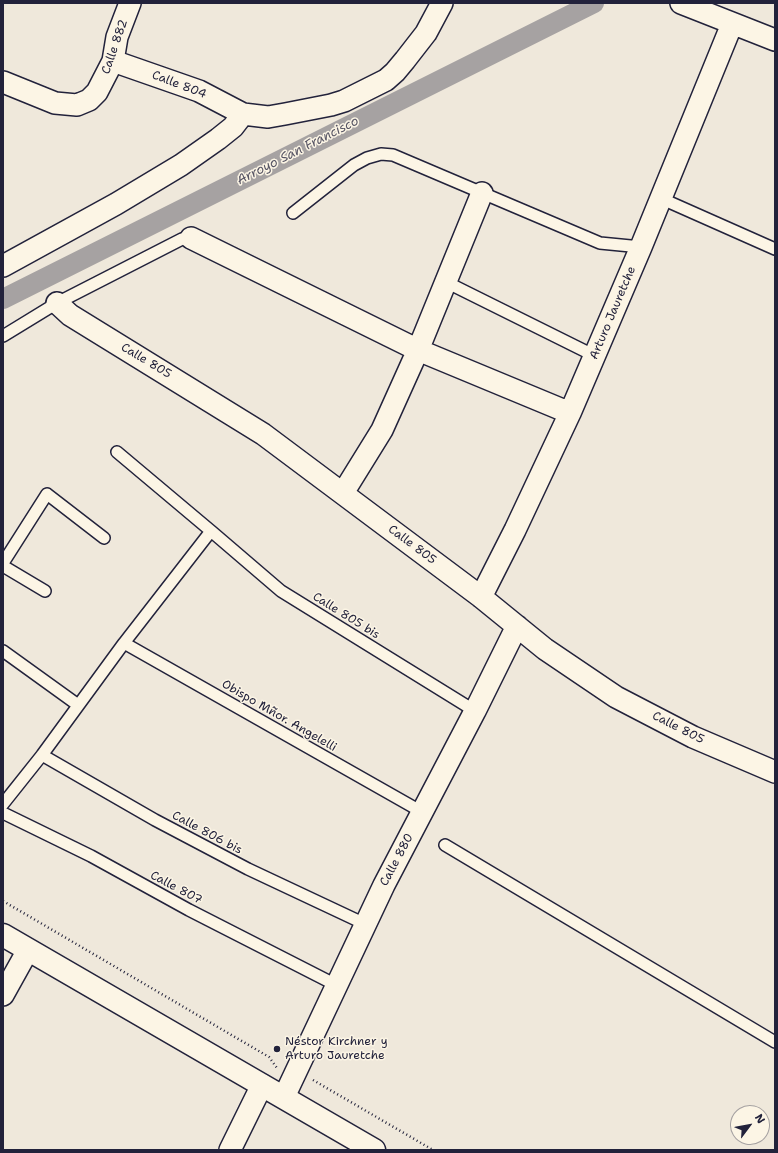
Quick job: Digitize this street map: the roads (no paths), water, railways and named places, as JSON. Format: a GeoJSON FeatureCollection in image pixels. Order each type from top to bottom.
{"type":"FeatureCollection","features":[{"type":"Feature","properties":{"kind":"main road"},"geometry":{"type":"LineString","coordinates":[[3,935],[262,1085],[288,1088],[374,1150]]}},
{"type":"Feature","properties":{"kind":"street","name":"Calle 882"},"geometry":{"type":"LineString","coordinates":[[3,82],[55,103],[77,105],[89,100],[97,92],[113,60],[116,37],[130,3]]}},
{"type":"Feature","properties":{"kind":"street"},"geometry":{"type":"LineString","coordinates":[[3,266],[116,204],[181,165],[233,127],[243,114],[268,117],[331,105],[344,101],[386,80],[395,72],[426,33],[442,3]]}},
{"type":"Feature","properties":{"kind":"street"},"geometry":{"type":"LineString","coordinates":[[681,3],[775,40]]}},
{"type":"Feature","properties":{"kind":"street","name":"Arturo Jauretche"},"geometry":{"type":"LineString","coordinates":[[481,597],[515,530],[570,413],[641,247],[732,24]]}},
{"type":"Feature","properties":{"kind":"street","name":"Calle 804"},"geometry":{"type":"LineString","coordinates":[[113,60],[199,91],[243,114]]}},
{"type":"Feature","properties":{"kind":"street"},"geometry":{"type":"LineString","coordinates":[[344,493],[382,430],[418,350],[482,193]]}},
{"type":"Feature","properties":{"kind":"street"},"geometry":{"type":"LineString","coordinates":[[191,238],[418,350],[570,413]]}},
{"type":"Feature","properties":{"kind":"street","name":"Calle 805"},"geometry":{"type":"LineString","coordinates":[[57,303],[70,315],[263,434],[344,493],[481,597],[563,662],[616,697],[693,737],[775,772]]}},
{"type":"Feature","properties":{"kind":"street","name":"Calle 880"},"geometry":{"type":"LineString","coordinates":[[288,1088],[384,885],[475,711],[517,626]]}},
{"type":"Feature","properties":{"kind":"street"},"geometry":{"type":"LineString","coordinates":[[3,995],[28,950]]}},
{"type":"Feature","properties":{"kind":"street"},"geometry":{"type":"LineString","coordinates":[[230,1150],[262,1085]]}},
{"type":"Feature","properties":{"kind":"lane"},"geometry":{"type":"LineString","coordinates":[[293,213],[354,165],[367,158],[382,154],[393,155],[600,243],[641,247]]}},
{"type":"Feature","properties":{"kind":"lane"},"geometry":{"type":"LineString","coordinates":[[660,198],[775,249]]}},
{"type":"Feature","properties":{"kind":"lane"},"geometry":{"type":"LineString","coordinates":[[3,336],[57,303],[182,239],[191,238]]}},
{"type":"Feature","properties":{"kind":"lane"},"geometry":{"type":"LineString","coordinates":[[446,282],[594,356]]}},
{"type":"Feature","properties":{"kind":"lane","name":"Calle 805 bis"},"geometry":{"type":"LineString","coordinates":[[117,452],[281,590],[475,711]]}},
{"type":"Feature","properties":{"kind":"lane"},"geometry":{"type":"LineString","coordinates":[[3,563],[47,494],[104,538]]}},
{"type":"Feature","properties":{"kind":"lane"},"geometry":{"type":"LineString","coordinates":[[3,804],[42,755],[124,642],[211,531]]}},
{"type":"Feature","properties":{"kind":"lane"},"geometry":{"type":"LineString","coordinates":[[3,566],[45,591]]}},
{"type":"Feature","properties":{"kind":"lane","name":"Obispo Mñor. Angelelli"},"geometry":{"type":"LineString","coordinates":[[124,642],[422,812]]}},
{"type":"Feature","properties":{"kind":"lane"},"geometry":{"type":"LineString","coordinates":[[3,651],[78,705]]}},
{"type":"Feature","properties":{"kind":"lane","name":"Calle 806 bis"},"geometry":{"type":"LineString","coordinates":[[42,755],[155,820],[248,869],[366,924]]}},
{"type":"Feature","properties":{"kind":"lane","name":"Calle 807"},"geometry":{"type":"LineString","coordinates":[[3,812],[91,856],[189,910],[336,985]]}},
{"type":"Feature","properties":{"kind":"lane"},"geometry":{"type":"LineString","coordinates":[[445,845],[775,1042]]}},
{"type":"Feature","properties":{"kind":"waterway","name":"Arroyo San Francisco"},"geometry":{"type":"LineString","coordinates":[[3,299],[594,3]]}},
{"type":"Feature","properties":{"kind":"place","name":"Néstor Kirchner y Arturo Jauretche"},"geometry":{"type":"Point","coordinates":[277,1049]}}]}
